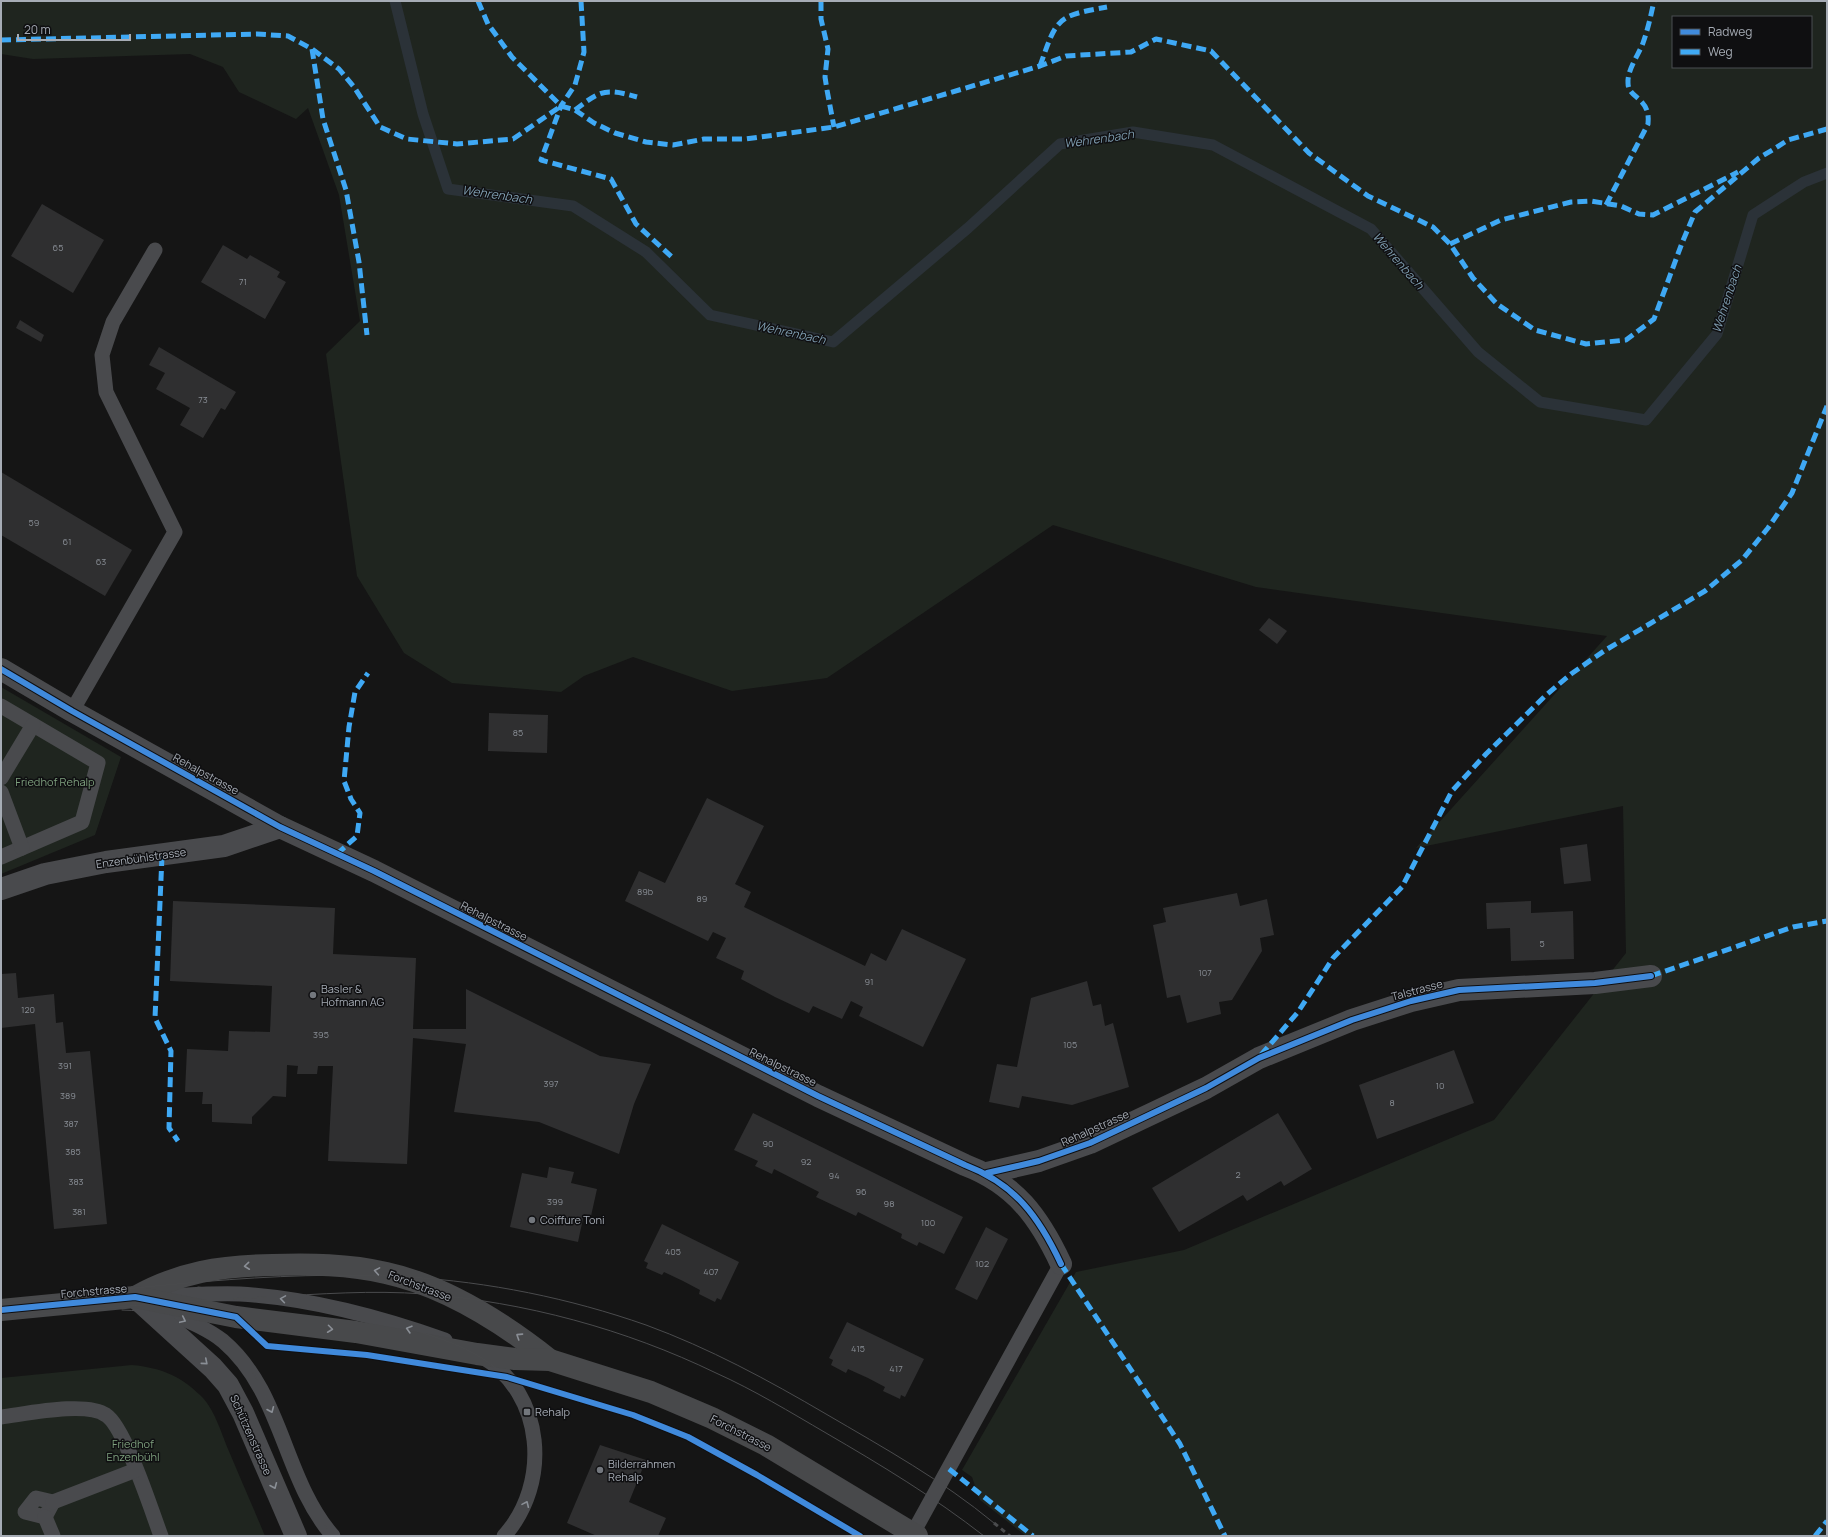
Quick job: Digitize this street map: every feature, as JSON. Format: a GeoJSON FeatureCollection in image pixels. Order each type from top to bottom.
{"type":"FeatureCollection","features":[{"type":"Feature","properties":{"kind":"main road","name":"Forchstrasse"},"geometry":{"type":"LineString","coordinates":[[135,1297],[175,1279],[200,1270],[256,1265],[308,1264],[367,1269],[387,1273],[437,1290],[488,1316],[524,1339],[550,1360]]}},
{"type":"Feature","properties":{"kind":"main road","name":"Forchstrasse"},"geometry":{"type":"LineString","coordinates":[[1,1310],[135,1297],[236,1317],[356,1332],[476,1354],[515,1359],[550,1360],[651,1392],[712,1418],[766,1445],[915,1535]]}},
{"type":"Feature","properties":{"kind":"street","name":"Rehalpstrasse"},"geometry":{"type":"LineString","coordinates":[[1,669],[72,711],[280,827],[374,871],[818,1096],[965,1165],[987,1173],[1010,1190],[1030,1211],[1048,1236],[1061,1264]]}},
{"type":"Feature","properties":{"kind":"street","name":"Enzenbühlstrasse"},"geometry":{"type":"LineString","coordinates":[[1,888],[45,874],[106,862],[224,846],[280,827]]}},
{"type":"Feature","properties":{"kind":"street","name":"Talstrasse"},"geometry":{"type":"LineString","coordinates":[[1206,1088],[1259,1058],[1352,1020],[1411,1001],[1459,990],[1595,982],[1651,976]]}},
{"type":"Feature","properties":{"kind":"street","name":"Rehalpstrasse"},"geometry":{"type":"LineString","coordinates":[[987,1173],[1013,1168],[1065,1153],[1090,1143],[1206,1088]]}},
{"type":"Feature","properties":{"kind":"street","name":"Schützenstrasse"},"geometry":{"type":"LineString","coordinates":[[135,1297],[213,1368],[228,1385],[244,1413],[296,1536]]}},
{"type":"Feature","properties":{"kind":"lane"},"geometry":{"type":"LineString","coordinates":[[72,711],[175,532],[106,392],[102,355],[113,322],[155,250]]}},
{"type":"Feature","properties":{"kind":"lane"},"geometry":{"type":"LineString","coordinates":[[1,706],[98,763],[82,822],[1,856]]}},
{"type":"Feature","properties":{"kind":"lane"},"geometry":{"type":"LineString","coordinates":[[1,778],[33,725]]}},
{"type":"Feature","properties":{"kind":"lane"},"geometry":{"type":"LineString","coordinates":[[1,792],[22,848]]}},
{"type":"Feature","properties":{"kind":"lane"},"geometry":{"type":"LineString","coordinates":[[915,1535],[1061,1264]]}},
{"type":"Feature","properties":{"kind":"lane"},"geometry":{"type":"LineString","coordinates":[[135,1297],[208,1331],[222,1340],[245,1363],[258,1382],[267,1400],[310,1503],[321,1522],[333,1536]]}},
{"type":"Feature","properties":{"kind":"lane"},"geometry":{"type":"LineString","coordinates":[[476,1354],[495,1366],[515,1388],[528,1412],[533,1431],[536,1453],[532,1485],[521,1514],[504,1536]]}},
{"type":"Feature","properties":{"kind":"lane"},"geometry":{"type":"LineString","coordinates":[[1,1417],[84,1408],[106,1415],[122,1435],[161,1536]]}},
{"type":"Feature","properties":{"kind":"lane"},"geometry":{"type":"LineString","coordinates":[[45,1517],[25,1512],[36,1498],[53,1502],[136,1470]]}},
{"type":"Feature","properties":{"kind":"lane"},"geometry":{"type":"LineString","coordinates":[[45,1517],[53,1502]]}},
{"type":"Feature","properties":{"kind":"lane"},"geometry":{"type":"LineString","coordinates":[[45,1517],[53,1536]]}},
{"type":"Feature","properties":{"kind":"green space"},"geometry":{"type":"Polygon","coordinates":[[[1,1],[1827,1],[1827,1536],[1026,1536],[980,1500],[972,1477],[962,1470],[1076,1272],[1184,1250],[1494,1120],[1626,953],[1623,806],[1416,848],[1607,636],[1256,587],[1053,525],[827,678],[732,691],[633,657],[584,676],[561,692],[452,683],[404,653],[357,576],[326,354],[360,321],[339,195],[308,108],[296,119],[239,92],[223,67],[190,54],[33,59],[1,54],[1,1]]]}},
{"type":"Feature","properties":{"kind":"green space","name":"Friedhof Rehalp"},"geometry":{"type":"Polygon","coordinates":[[[1,687],[121,757],[95,835],[1,874],[1,687]]]}},
{"type":"Feature","properties":{"kind":"green space","name":"Friedhof Enzenbühl"},"geometry":{"type":"Polygon","coordinates":[[[132,1365],[152,1368],[169,1374],[185,1382],[205,1400],[217,1420],[265,1536],[1,1536],[1,1378],[132,1365]]]}},
{"type":"Feature","properties":{"kind":"building"},"geometry":{"type":"Polygon","coordinates":[[[42,204],[104,240],[73,293],[11,256],[42,204]]]}},
{"type":"Feature","properties":{"kind":"building"},"geometry":{"type":"Polygon","coordinates":[[[223,245],[247,259],[250,255],[280,272],[277,277],[286,282],[265,319],[201,282],[223,245]]]}},
{"type":"Feature","properties":{"kind":"building"},"geometry":{"type":"Polygon","coordinates":[[[20,320],[44,335],[41,342],[16,328],[20,320]]]}},
{"type":"Feature","properties":{"kind":"building"},"geometry":{"type":"Polygon","coordinates":[[[159,347],[236,392],[225,410],[221,408],[203,438],[180,425],[190,408],[156,389],[165,373],[149,365],[159,347]]]}},
{"type":"Feature","properties":{"kind":"building"},"geometry":{"type":"Polygon","coordinates":[[[1,472],[132,550],[105,596],[1,535],[1,472]]]}},
{"type":"Feature","properties":{"kind":"building"},"geometry":{"type":"Polygon","coordinates":[[[1269,618],[1287,631],[1277,644],[1259,630],[1269,618]]]}},
{"type":"Feature","properties":{"kind":"building"},"geometry":{"type":"Polygon","coordinates":[[[489,713],[548,715],[547,753],[488,751],[489,713]]]}},
{"type":"Feature","properties":{"kind":"building"},"geometry":{"type":"Polygon","coordinates":[[[707,798],[764,826],[735,884],[751,892],[744,907],[865,966],[871,953],[886,961],[902,929],[966,959],[923,1047],[859,1016],[863,1007],[851,1001],[842,1019],[813,1006],[809,1013],[775,997],[741,979],[744,971],[716,958],[726,938],[713,932],[708,941],[625,901],[639,871],[665,883],[707,798]]]}},
{"type":"Feature","properties":{"kind":"building"},"geometry":{"type":"Polygon","coordinates":[[[1587,844],[1591,881],[1564,884],[1560,848],[1587,844]]]}},
{"type":"Feature","properties":{"kind":"building"},"geometry":{"type":"Polygon","coordinates":[[[1237,893],[1240,906],[1267,899],[1274,935],[1260,938],[1262,951],[1232,1000],[1219,1002],[1221,1014],[1187,1023],[1180,995],[1167,998],[1153,925],[1166,922],[1163,908],[1237,893]]]}},
{"type":"Feature","properties":{"kind":"building"},"geometry":{"type":"Polygon","coordinates":[[[173,901],[335,908],[333,954],[416,958],[413,1029],[466,1029],[466,989],[600,1056],[651,1064],[634,1104],[619,1154],[539,1122],[454,1112],[466,1044],[413,1038],[407,1164],[328,1161],[333,1066],[318,1066],[317,1074],[297,1074],[298,1066],[287,1065],[286,1097],[273,1096],[252,1117],[252,1124],[212,1122],[212,1104],[202,1104],[203,1092],[185,1092],[187,1049],[228,1051],[229,1031],[270,1032],[272,986],[170,981],[173,901]]]}},
{"type":"Feature","properties":{"kind":"building"},"geometry":{"type":"Polygon","coordinates":[[[1531,901],[1531,913],[1573,911],[1574,959],[1511,961],[1510,928],[1487,929],[1486,903],[1531,901]]]}},
{"type":"Feature","properties":{"kind":"building"},"geometry":{"type":"Polygon","coordinates":[[[16,973],[18,998],[54,994],[56,1023],[63,1022],[66,1053],[90,1051],[107,1224],[54,1229],[35,1024],[1,1028],[1,974],[16,973]]]}},
{"type":"Feature","properties":{"kind":"building"},"geometry":{"type":"Polygon","coordinates":[[[1087,981],[1093,1006],[1101,1004],[1105,1026],[1113,1023],[1129,1087],[1072,1105],[1022,1096],[1019,1108],[989,1102],[997,1064],[1017,1067],[1031,998],[1087,981]]]}},
{"type":"Feature","properties":{"kind":"building"},"geometry":{"type":"Polygon","coordinates":[[[1454,1050],[1474,1103],[1377,1139],[1359,1085],[1454,1050]]]}},
{"type":"Feature","properties":{"kind":"building"},"geometry":{"type":"Polygon","coordinates":[[[753,1113],[963,1217],[944,1254],[919,1242],[917,1246],[901,1238],[902,1234],[858,1212],[856,1216],[816,1197],[819,1192],[774,1169],[772,1174],[755,1166],[758,1161],[734,1150],[753,1113]]]}},
{"type":"Feature","properties":{"kind":"building"},"geometry":{"type":"Polygon","coordinates":[[[1278,1113],[1312,1169],[1284,1186],[1281,1181],[1247,1201],[1243,1195],[1179,1232],[1152,1188],[1278,1113]]]}},
{"type":"Feature","properties":{"kind":"building"},"geometry":{"type":"Polygon","coordinates":[[[549,1167],[574,1172],[571,1183],[597,1189],[591,1216],[584,1214],[578,1242],[510,1227],[522,1173],[547,1178],[549,1167]]]}},
{"type":"Feature","properties":{"kind":"building"},"geometry":{"type":"Polygon","coordinates":[[[662,1224],[739,1262],[721,1300],[717,1298],[715,1302],[699,1294],[700,1290],[683,1281],[664,1272],[662,1275],[646,1268],[648,1263],[644,1261],[662,1224]]]}},
{"type":"Feature","properties":{"kind":"building"},"geometry":{"type":"Polygon","coordinates":[[[986,1227],[1008,1239],[977,1300],[955,1289],[986,1227]]]}},
{"type":"Feature","properties":{"kind":"building"},"geometry":{"type":"Polygon","coordinates":[[[847,1322],[924,1359],[905,1397],[901,1395],[900,1399],[883,1391],[885,1387],[868,1378],[848,1369],[846,1373],[831,1365],[833,1360],[829,1358],[847,1322]]]}},
{"type":"Feature","properties":{"kind":"building"},"geometry":{"type":"Polygon","coordinates":[[[600,1445],[646,1460],[629,1502],[666,1518],[658,1536],[597,1536],[567,1523],[600,1445]]]}},
{"type":"Feature","properties":{"kind":"waterway","name":"Wehrenbach"},"geometry":{"type":"LineString","coordinates":[[395,1],[423,114],[448,189],[573,206],[646,252],[710,315],[833,342],[968,228],[1060,144],[1133,132],[1213,145],[1371,229],[1478,352],[1540,402],[1646,420],[1717,334],[1753,215],[1804,182],[1827,173]]}},
{"type":"Feature","properties":{"kind":"tram line"},"geometry":{"type":"LineString","coordinates":[[1,1302],[153,1286],[255,1278],[357,1275],[438,1279],[499,1287],[558,1299],[617,1315],[646,1325],[693,1344],[738,1365],[804,1401],[912,1465],[974,1507],[994,1523]]}},
{"type":"Feature","properties":{"kind":"tram line"},"geometry":{"type":"LineString","coordinates":[[198,1287],[251,1294]]}},
{"type":"Feature","properties":{"kind":"tram line"},"geometry":{"type":"LineString","coordinates":[[1,1318],[167,1303],[365,1292],[424,1294],[462,1298],[537,1311],[574,1320],[646,1343],[681,1357],[744,1387],[785,1409],[887,1469],[946,1508],[984,1536]]}},
{"type":"Feature","properties":{"kind":"tram line"},"geometry":{"type":"LineString","coordinates":[[287,1299],[367,1317],[443,1340],[466,1349],[486,1361],[504,1375],[518,1393],[528,1416],[534,1444],[535,1457],[532,1481],[525,1505],[519,1516],[504,1536]]}},
{"type":"Feature","properties":{"kind":"tram line"},"geometry":{"type":"LineString","coordinates":[[122,1310],[142,1311],[181,1320],[217,1337],[233,1349],[258,1381],[311,1502],[321,1520],[333,1536]]}},
{"type":"Feature","properties":{"kind":"railway"},"geometry":{"type":"LineString","coordinates":[[994,1523],[1010,1536]]}},
{"type":"Feature","properties":{"kind":"marked path"},"geometry":{"type":"LineString","coordinates":[[478,1],[488,24],[512,57],[561,106],[575,110],[594,123],[615,133],[646,142],[673,145],[704,139],[745,139],[834,127],[1040,66],[1066,56],[1131,52],[1156,39],[1211,51],[1309,153],[1368,196],[1433,227],[1450,244],[1473,278],[1497,304],[1535,330],[1586,344],[1626,340],[1654,319],[1695,212],[1759,158],[1788,140],[1827,129]]}},
{"type":"Feature","properties":{"kind":"marked path"},"geometry":{"type":"LineString","coordinates":[[581,1],[584,52],[575,85],[561,106],[541,160],[611,179],[636,224],[674,259]]}},
{"type":"Feature","properties":{"kind":"marked path"},"geometry":{"type":"LineString","coordinates":[[821,1],[821,19],[828,49],[825,77],[834,127]]}},
{"type":"Feature","properties":{"kind":"marked path"},"geometry":{"type":"LineString","coordinates":[[1606,205],[1648,124],[1646,108],[1629,88],[1628,78],[1645,38],[1654,1]]}},
{"type":"Feature","properties":{"kind":"marked path"},"geometry":{"type":"LineString","coordinates":[[1040,66],[1050,38],[1061,22],[1077,13],[1107,7]]}},
{"type":"Feature","properties":{"kind":"marked path"},"geometry":{"type":"LineString","coordinates":[[1,40],[257,34],[288,36],[312,49],[339,69],[354,87],[380,127],[407,139],[457,144],[513,139],[561,106]]}},
{"type":"Feature","properties":{"kind":"marked path"},"geometry":{"type":"LineString","coordinates":[[312,49],[323,119],[346,190],[359,262],[367,335]]}},
{"type":"Feature","properties":{"kind":"marked path"},"geometry":{"type":"LineString","coordinates":[[575,110],[591,98],[604,93],[617,92],[637,97]]}},
{"type":"Feature","properties":{"kind":"marked path"},"geometry":{"type":"LineString","coordinates":[[1450,244],[1501,220],[1571,202],[1591,201],[1621,206],[1639,214],[1653,215],[1738,172]]}},
{"type":"Feature","properties":{"kind":"marked path"},"geometry":{"type":"LineString","coordinates":[[1261,1055],[1298,1012],[1333,958],[1402,887],[1452,791],[1486,754],[1545,696],[1571,674],[1604,651],[1705,591],[1742,560],[1768,528],[1792,493],[1827,406]]}},
{"type":"Feature","properties":{"kind":"marked path"},"geometry":{"type":"LineString","coordinates":[[337,854],[357,836],[360,813],[351,799],[344,781],[349,727],[355,692],[368,673]]}},
{"type":"Feature","properties":{"kind":"marked path"},"geometry":{"type":"LineString","coordinates":[[162,856],[155,1018],[171,1051],[169,1128],[178,1141]]}},
{"type":"Feature","properties":{"kind":"marked path"},"geometry":{"type":"LineString","coordinates":[[1651,976],[1793,927],[1827,921]]}},
{"type":"Feature","properties":{"kind":"marked path"},"geometry":{"type":"LineString","coordinates":[[1061,1264],[1180,1444],[1225,1536]]}},
{"type":"Feature","properties":{"kind":"marked path"},"geometry":{"type":"LineString","coordinates":[[949,1469],[1033,1536]]}},
{"type":"Feature","properties":{"kind":"marked path"},"geometry":{"type":"LineString","coordinates":[[1815,1536],[1827,1521]]}},
{"type":"Feature","properties":{"kind":"cycle path"},"geometry":{"type":"LineString","coordinates":[[1,669],[72,711],[280,827],[374,871],[818,1096],[983,1173],[1012,1192],[1024,1204],[1044,1231],[1061,1264]]}},
{"type":"Feature","properties":{"kind":"cycle path"},"geometry":{"type":"LineString","coordinates":[[987,1173],[1039,1161],[1090,1143],[1206,1088],[1259,1058],[1352,1020],[1411,1001],[1459,990],[1595,983],[1651,976]]}},
{"type":"Feature","properties":{"kind":"cycle path"},"geometry":{"type":"LineString","coordinates":[[1,1310],[135,1297],[236,1317],[267,1346],[367,1355],[507,1377],[633,1415],[688,1437],[757,1475],[860,1536]]}},
{"type":"Feature","properties":{"kind":"place","name":"Basler & Hofmann AG"},"geometry":{"type":"Point","coordinates":[313,995]}},
{"type":"Feature","properties":{"kind":"place","name":"Coiffure Toni"},"geometry":{"type":"Point","coordinates":[532,1220]}},
{"type":"Feature","properties":{"kind":"place","name":"Rehalp"},"geometry":{"type":"Point","coordinates":[527,1412]}},
{"type":"Feature","properties":{"kind":"place","name":"Bilderrahmen Rehalp"},"geometry":{"type":"Point","coordinates":[600,1470]}}]}
